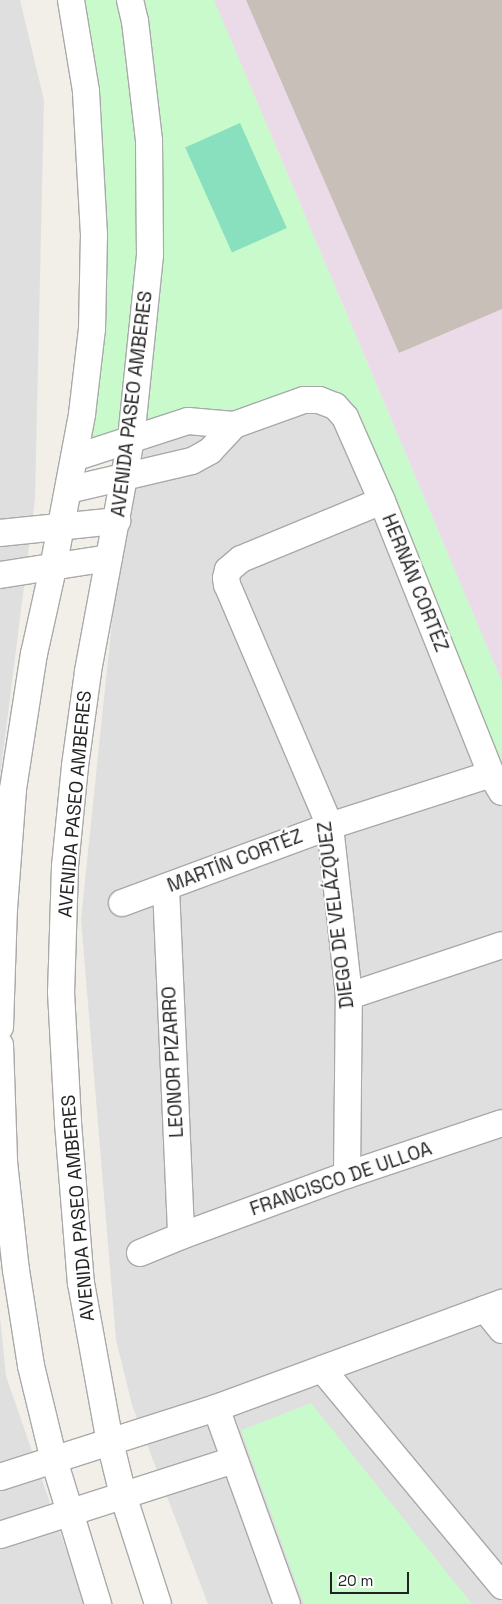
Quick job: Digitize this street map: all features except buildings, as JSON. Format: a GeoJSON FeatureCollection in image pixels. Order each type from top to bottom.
{"type":"FeatureCollection","features":[{"type":"Feature","properties":{"kind":"street"},"geometry":{"type":"LineString","coordinates":[[0,1027],[4,909],[12,789],[34,654],[53,568],[82,414],[92,329],[94,235],[86,92],[71,0]]}},
{"type":"Feature","properties":{"kind":"street","name":"AVENIDA PASEO AMBERES"},"geometry":{"type":"LineString","coordinates":[[130,0],[135,21],[149,141],[150,255],[131,439],[88,672],[75,766],[65,867],[61,992],[68,1123],[81,1283],[110,1442],[123,1495],[158,1604]]}},
{"type":"Feature","properties":{"kind":"street","name":"HERNÁN CORTÉZ"},"geometry":{"type":"LineString","coordinates":[[234,425],[304,400],[319,400],[334,406],[345,416],[382,501],[497,783]]}},
{"type":"Feature","properties":{"kind":"street"},"geometry":{"type":"LineString","coordinates":[[74,458],[188,422],[234,425]]}},
{"type":"Feature","properties":{"kind":"street"},"geometry":{"type":"LineString","coordinates":[[68,490],[198,459],[210,451],[234,425]]}},
{"type":"Feature","properties":{"kind":"street","name":"DIEGO DE VELÁZQUEZ"},"geometry":{"type":"LineString","coordinates":[[348,1175],[349,996],[330,826],[227,585],[228,570],[241,559],[382,501]]}},
{"type":"Feature","properties":{"kind":"street"},"geometry":{"type":"LineString","coordinates":[[0,533],[117,521]]}},
{"type":"Feature","properties":{"kind":"street"},"geometry":{"type":"LineString","coordinates":[[0,575],[109,558]]}},
{"type":"Feature","properties":{"kind":"street","name":"MARTÍN CORTÉZ"},"geometry":{"type":"LineString","coordinates":[[122,903],[330,826],[497,783]]}},
{"type":"Feature","properties":{"kind":"street","name":"LEONOR PIZARRO"},"geometry":{"type":"LineString","coordinates":[[166,888],[181,1236]]}},
{"type":"Feature","properties":{"kind":"street"},"geometry":{"type":"LineString","coordinates":[[349,996],[502,945]]}},
{"type":"Feature","properties":{"kind":"street"},"geometry":{"type":"LineString","coordinates":[[0,1045],[4,1162],[16,1270],[31,1366],[54,1460],[98,1604]]}},
{"type":"Feature","properties":{"kind":"street","name":"FRANCISCO DE ULLOA"},"geometry":{"type":"LineString","coordinates":[[140,1254],[181,1236],[348,1175],[502,1123]]}},
{"type":"Feature","properties":{"kind":"street"},"geometry":{"type":"LineString","coordinates":[[0,1477],[216,1408],[493,1306],[502,1330]]}},
{"type":"Feature","properties":{"kind":"street"},"geometry":{"type":"LineString","coordinates":[[322,1369],[502,1586]]}},
{"type":"Feature","properties":{"kind":"street"},"geometry":{"type":"LineString","coordinates":[[216,1408],[287,1604]]}},
{"type":"Feature","properties":{"kind":"street"},"geometry":{"type":"LineString","coordinates":[[0,1535],[234,1460]]}},
{"type":"Feature","properties":{"kind":"shaded area"},"geometry":{"type":"Polygon","coordinates":[[[0,0],[20,0],[44,100],[35,499],[0,777],[0,0]]]}},
{"type":"Feature","properties":{"kind":"shaded area"},"geometry":{"type":"Polygon","coordinates":[[[214,0],[502,682],[502,1604],[208,1604],[132,1405],[116,1340],[81,919],[131,439],[214,0]]]}},
{"type":"Feature","properties":{"kind":"shaded area"},"geometry":{"type":"Polygon","coordinates":[[[214,0],[502,0],[502,682],[355,333],[214,0]]]}},
{"type":"Feature","properties":{"kind":"shaded area"},"geometry":{"type":"Polygon","coordinates":[[[0,1316],[6,1376],[85,1604],[0,1604],[0,1316]]]}},
{"type":"Feature","properties":{"kind":"green space"},"geometry":{"type":"Polygon","coordinates":[[[71,0],[214,0],[502,682],[502,792],[382,501],[319,400],[74,458],[92,329],[71,0]]]}},
{"type":"Feature","properties":{"kind":"green space"},"geometry":{"type":"Polygon","coordinates":[[[240,123],[287,228],[232,252],[185,147],[240,123]]]}},
{"type":"Feature","properties":{"kind":"green space"},"geometry":{"type":"Polygon","coordinates":[[[311,1403],[472,1604],[304,1604],[241,1430],[311,1403]]]}}]}
